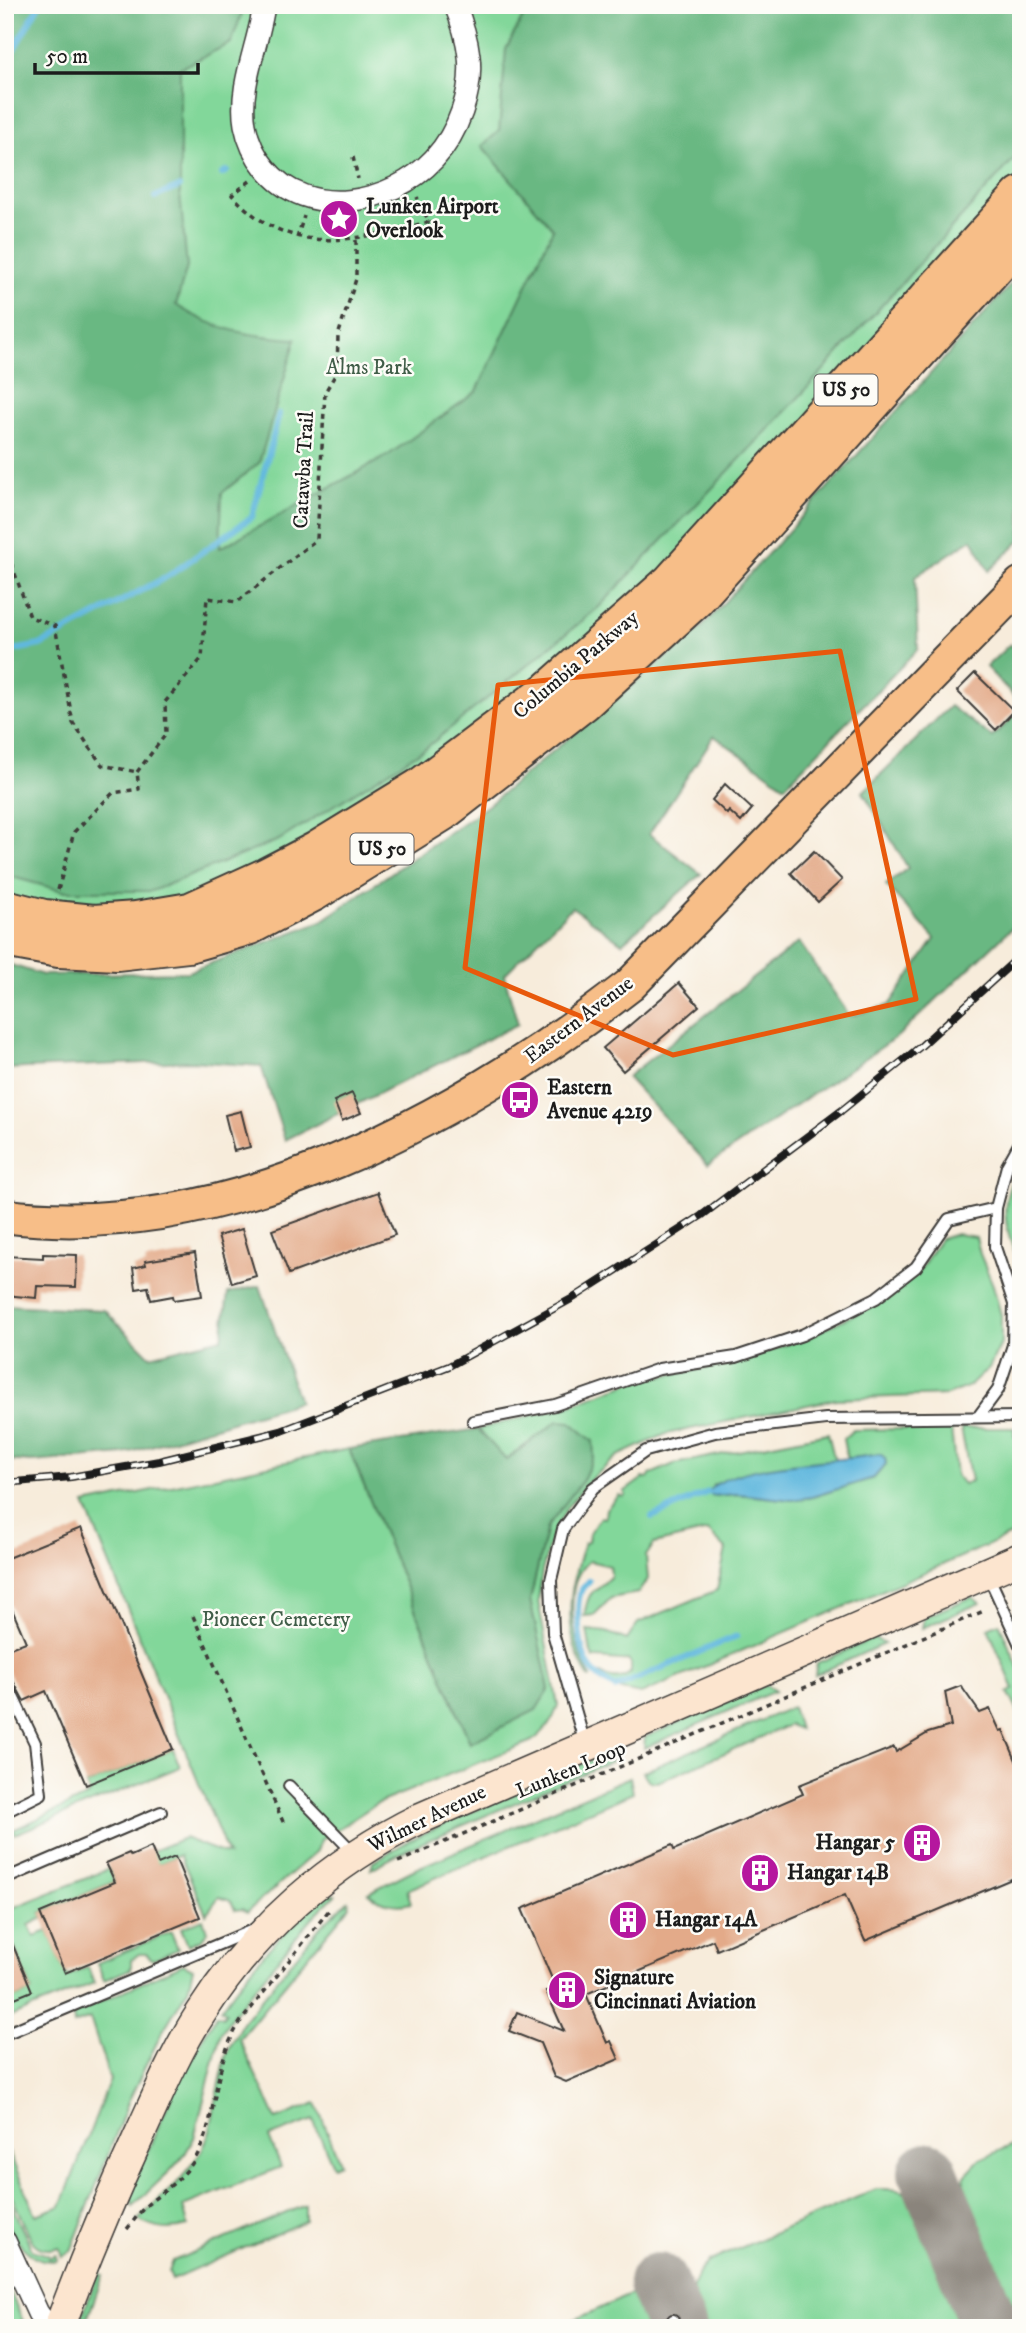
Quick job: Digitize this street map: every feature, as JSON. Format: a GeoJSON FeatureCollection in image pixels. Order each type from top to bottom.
{"type":"FeatureCollection","features":[{"type":"Feature","properties":{"kind":"highway","name":"Columbia Parkway"},"geometry":{"type":"LineString","coordinates":[[5,909],[44,919],[94,924],[136,921],[190,912],[317,851],[420,788],[549,691],[671,583],[1021,196]]}},
{"type":"Feature","properties":{"kind":"highway","name":"Columbia Parkway"},"geometry":{"type":"LineString","coordinates":[[5,937],[59,948],[117,951],[188,943],[250,925],[313,892],[443,811],[583,702],[695,599],[1021,237]]}},
{"type":"Feature","properties":{"kind":"main road","name":"Eastern Avenue"},"geometry":{"type":"LineString","coordinates":[[5,1216],[74,1221],[134,1217],[214,1203],[299,1175],[374,1144],[446,1108],[516,1068],[630,985],[1021,584]]}},
{"type":"Feature","properties":{"kind":"street"},"geometry":{"type":"LineString","coordinates":[[264,5],[261,30],[244,93],[244,124],[250,143],[265,169],[287,190],[326,202],[344,202],[388,191],[407,181],[433,160],[446,144],[460,117],[468,88],[469,58],[464,28],[456,5]]}},
{"type":"Feature","properties":{"kind":"street","name":"Wilmer Avenue"},"geometry":{"type":"LineString","coordinates":[[59,2328],[98,2225],[175,2057],[228,1973],[276,1919],[304,1893],[356,1854],[421,1818],[1021,1558]]}},
{"type":"Feature","properties":{"kind":"street"},"geometry":{"type":"LineString","coordinates":[[5,2241],[38,2313],[48,2328]]}},
{"type":"Feature","properties":{"kind":"lane"},"geometry":{"type":"LineString","coordinates":[[978,1417],[998,1390],[1017,1350],[1014,1304],[995,1247],[996,1208],[1007,1166],[1021,1141]]}},
{"type":"Feature","properties":{"kind":"lane"},"geometry":{"type":"LineString","coordinates":[[473,1421],[555,1405],[659,1369],[736,1357],[802,1335],[876,1298],[916,1267],[949,1219],[996,1208]]}},
{"type":"Feature","properties":{"kind":"lane"},"geometry":{"type":"LineString","coordinates":[[586,1747],[553,1633],[551,1580],[563,1529],[593,1488],[646,1451],[715,1432],[826,1419],[1021,1417]]}},
{"type":"Feature","properties":{"kind":"lane"},"geometry":{"type":"LineString","coordinates":[[987,1573],[1021,1647]]}},
{"type":"Feature","properties":{"kind":"lane"},"geometry":{"type":"LineString","coordinates":[[5,1680],[35,1743],[41,1794],[5,1812]]}},
{"type":"Feature","properties":{"kind":"lane"},"geometry":{"type":"LineString","coordinates":[[289,1786],[356,1854]]}},
{"type":"Feature","properties":{"kind":"lane"},"geometry":{"type":"LineString","coordinates":[[5,1879],[161,1812]]}},
{"type":"Feature","properties":{"kind":"lane"},"geometry":{"type":"LineString","coordinates":[[5,2034],[276,1919]]}},
{"type":"Feature","properties":{"kind":"path"},"geometry":{"type":"LineString","coordinates":[[353,157],[357,177]]}},
{"type":"Feature","properties":{"kind":"path"},"geometry":{"type":"LineString","coordinates":[[252,180],[232,195],[252,214],[284,233],[313,240],[356,239],[429,222],[415,194]]}},
{"type":"Feature","properties":{"kind":"path"},"geometry":{"type":"LineString","coordinates":[[298,238],[305,215]]}},
{"type":"Feature","properties":{"kind":"path","name":"Catawba Trail"},"geometry":{"type":"LineString","coordinates":[[137,772],[166,734],[165,702],[202,659],[208,598],[237,602],[317,539],[325,392],[337,372],[338,336],[356,279],[356,239]]}},
{"type":"Feature","properties":{"kind":"path"},"geometry":{"type":"LineString","coordinates":[[5,545],[30,617],[55,626],[73,723],[102,765],[137,772],[139,789],[113,793],[74,832],[57,894]]}},
{"type":"Feature","properties":{"kind":"path","name":"Lunken Loop"},"geometry":{"type":"LineString","coordinates":[[397,1862],[1001,1604]]}},
{"type":"Feature","properties":{"kind":"path"},"geometry":{"type":"LineString","coordinates":[[193,1616],[284,1824]]}},
{"type":"Feature","properties":{"kind":"path"},"geometry":{"type":"LineString","coordinates":[[121,2236],[145,2206],[178,2181],[200,2151],[229,2038],[338,1899]]}},
{"type":"Feature","properties":{"kind":"highlighted area"},"geometry":{"type":"Polygon","coordinates":[[[840,651],[916,999],[673,1055],[465,968],[498,685],[840,651]]]}},
{"type":"Feature","properties":{"kind":"green space","name":"Alms Park"},"geometry":{"type":"Polygon","coordinates":[[[5,5],[1021,5],[1021,196],[549,691],[190,912],[5,909],[5,5]]]}},
{"type":"Feature","properties":{"kind":"green space","name":"Alms Park"},"geometry":{"type":"Polygon","coordinates":[[[5,5],[245,5],[231,43],[180,68],[180,194],[187,267],[176,305],[205,321],[234,331],[296,339],[259,463],[222,493],[220,548],[387,456],[477,391],[553,229],[482,146],[499,131],[506,49],[529,5],[1021,5],[1021,151],[801,395],[599,607],[426,748],[279,840],[152,891],[63,891],[5,875],[5,5]]]}},
{"type":"Feature","properties":{"kind":"green space"},"geometry":{"type":"Polygon","coordinates":[[[1021,273],[1021,540],[989,571],[972,539],[915,577],[918,649],[785,786],[714,736],[649,834],[701,874],[622,943],[572,907],[504,975],[518,1024],[285,1140],[261,1066],[191,1061],[5,1069],[5,963],[43,975],[188,972],[322,921],[487,806],[701,628],[1021,273]]]}},
{"type":"Feature","properties":{"kind":"green space"},"geometry":{"type":"Polygon","coordinates":[[[1010,644],[1021,654],[1021,704],[986,667],[1010,644]]]}},
{"type":"Feature","properties":{"kind":"green space"},"geometry":{"type":"Polygon","coordinates":[[[950,706],[992,737],[1021,710],[1021,919],[898,1036],[708,1165],[627,1077],[799,942],[850,1016],[889,1005],[935,939],[886,885],[908,868],[863,792],[950,706]]]}},
{"type":"Feature","properties":{"kind":"green space"},"geometry":{"type":"Polygon","coordinates":[[[1021,1165],[1021,1268],[1007,1229],[1006,1203],[1013,1178],[1021,1165]]]}},
{"type":"Feature","properties":{"kind":"green space","name":"Pioneer Cemetery"},"geometry":{"type":"Polygon","coordinates":[[[956,1234],[976,1237],[1001,1315],[1001,1344],[989,1368],[970,1386],[947,1395],[836,1399],[666,1434],[618,1456],[590,1480],[568,1506],[552,1534],[542,1571],[538,1601],[558,1705],[548,1725],[532,1741],[376,1804],[321,1840],[317,1851],[247,1912],[242,1909],[235,1910],[231,1901],[219,1897],[206,1914],[180,1855],[138,1873],[132,1859],[184,1838],[228,1855],[85,1504],[349,1449],[470,1743],[549,1689],[530,1600],[547,1527],[583,1480],[558,1422],[505,1460],[478,1429],[571,1405],[637,1380],[736,1363],[804,1338],[881,1302],[919,1271],[940,1239],[956,1234]]]}},
{"type":"Feature","properties":{"kind":"green space"},"geometry":{"type":"Polygon","coordinates":[[[260,1286],[299,1402],[124,1454],[32,1462],[5,1460],[5,1305],[104,1310],[150,1356],[222,1338],[228,1293],[260,1286]]]}},
{"type":"Feature","properties":{"kind":"green space"},"geometry":{"type":"Polygon","coordinates":[[[558,1421],[570,1422],[593,1441],[594,1456],[583,1480],[547,1527],[530,1600],[549,1689],[536,1710],[470,1743],[349,1449],[478,1429],[506,1460],[558,1421]]]}},
{"type":"Feature","properties":{"kind":"green space"},"geometry":{"type":"Polygon","coordinates":[[[1018,1427],[1021,1427],[1021,1531],[641,1694],[621,1690],[599,1675],[624,1677],[631,1672],[631,1664],[628,1660],[594,1658],[587,1630],[606,1632],[627,1640],[638,1623],[717,1590],[726,1549],[708,1531],[654,1544],[646,1556],[648,1579],[638,1593],[611,1598],[594,1615],[584,1616],[590,1595],[611,1576],[610,1566],[589,1561],[580,1571],[572,1601],[579,1651],[591,1677],[589,1678],[580,1662],[574,1645],[570,1611],[575,1577],[584,1543],[588,1542],[589,1534],[600,1517],[605,1518],[606,1509],[619,1495],[626,1495],[624,1492],[643,1478],[648,1479],[651,1474],[674,1464],[828,1433],[835,1461],[758,1471],[713,1485],[712,1496],[737,1494],[792,1500],[812,1497],[874,1478],[886,1464],[880,1454],[847,1459],[843,1439],[853,1430],[951,1428],[956,1475],[963,1484],[971,1481],[961,1428],[1014,1428],[1014,1436],[1018,1436],[1018,1427]]]}},
{"type":"Feature","properties":{"kind":"green space"},"geometry":{"type":"Polygon","coordinates":[[[972,1597],[980,1603],[922,1628],[924,1617],[972,1597]]]}},
{"type":"Feature","properties":{"kind":"green space"},"geometry":{"type":"Polygon","coordinates":[[[999,1623],[1021,1673],[1021,1717],[1008,1692],[1014,1689],[988,1628],[999,1623]]]}},
{"type":"Feature","properties":{"kind":"green space"},"geometry":{"type":"Polygon","coordinates":[[[875,1638],[884,1644],[815,1675],[817,1663],[875,1638]]]}},
{"type":"Feature","properties":{"kind":"green space"},"geometry":{"type":"Polygon","coordinates":[[[766,1685],[775,1691],[644,1748],[645,1737],[766,1685]]]}},
{"type":"Feature","properties":{"kind":"green space"},"geometry":{"type":"Polygon","coordinates":[[[792,1707],[799,1729],[789,1725],[658,1782],[649,1781],[643,1772],[792,1707]]]}},
{"type":"Feature","properties":{"kind":"green space"},"geometry":{"type":"Polygon","coordinates":[[[173,1749],[180,1767],[15,1834],[13,1830],[86,1797],[89,1793],[86,1785],[173,1749]]]}},
{"type":"Feature","properties":{"kind":"green space"},"geometry":{"type":"Polygon","coordinates":[[[603,1755],[612,1761],[408,1849],[371,1869],[373,1862],[412,1839],[603,1755]]]}},
{"type":"Feature","properties":{"kind":"green space"},"geometry":{"type":"Polygon","coordinates":[[[630,1777],[633,1793],[407,1890],[411,1903],[389,1904],[368,1893],[413,1870],[630,1777]]]}},
{"type":"Feature","properties":{"kind":"green space"},"geometry":{"type":"Polygon","coordinates":[[[109,1869],[114,1882],[40,1913],[43,1918],[29,1925],[34,1936],[48,1931],[67,1976],[88,1967],[94,1983],[5,2019],[5,2002],[32,1991],[12,1942],[5,1944],[5,1911],[109,1869]]]}},
{"type":"Feature","properties":{"kind":"green space"},"geometry":{"type":"Polygon","coordinates":[[[328,1893],[335,1895],[311,1919],[221,2033],[194,2138],[172,2169],[133,2206],[129,2194],[182,2072],[217,2014],[223,2017],[226,2012],[221,2009],[257,1962],[298,1919],[328,1893]]]}},
{"type":"Feature","properties":{"kind":"green space"},"geometry":{"type":"Polygon","coordinates":[[[348,1901],[350,1906],[239,2039],[276,2119],[316,2103],[340,2163],[333,2166],[313,2120],[269,2137],[281,2167],[183,2206],[188,2226],[163,2229],[138,2220],[182,2178],[202,2151],[210,2130],[226,2055],[242,2023],[321,1926],[348,1901]]]}},
{"type":"Feature","properties":{"kind":"green space"},"geometry":{"type":"Polygon","coordinates":[[[203,1919],[207,1932],[202,1939],[188,1945],[181,1928],[203,1919]]]}},
{"type":"Feature","properties":{"kind":"green space"},"geometry":{"type":"Polygon","coordinates":[[[171,1932],[178,1949],[153,1960],[146,1954],[139,1954],[131,1960],[131,1969],[104,1980],[97,1963],[171,1932]]]}},
{"type":"Feature","properties":{"kind":"green space"},"geometry":{"type":"Polygon","coordinates":[[[183,1964],[193,1969],[188,1989],[161,2034],[129,2100],[71,2251],[62,2257],[59,2247],[40,2248],[31,2240],[5,2181],[5,2144],[36,2215],[61,2206],[110,2080],[90,2018],[74,2024],[73,2014],[183,1964]]]}},
{"type":"Feature","properties":{"kind":"green space"},"geometry":{"type":"Polygon","coordinates":[[[1021,2141],[1021,2307],[1006,2297],[986,2259],[961,2197],[965,2175],[980,2159],[1021,2141]]]}},
{"type":"Feature","properties":{"kind":"green space"},"geometry":{"type":"Polygon","coordinates":[[[876,2189],[904,2192],[919,2207],[952,2280],[964,2328],[702,2328],[692,2292],[697,2277],[710,2261],[876,2189]]]}},
{"type":"Feature","properties":{"kind":"green space"},"geometry":{"type":"Polygon","coordinates":[[[5,2191],[32,2250],[48,2255],[49,2258],[55,2254],[57,2260],[39,2259],[23,2248],[7,2223],[5,2191]]]}},
{"type":"Feature","properties":{"kind":"green space"},"geometry":{"type":"Polygon","coordinates":[[[305,2205],[305,2221],[172,2280],[169,2272],[173,2261],[305,2205]]]}},
{"type":"Feature","properties":{"kind":"green space"},"geometry":{"type":"Polygon","coordinates":[[[98,2273],[103,2275],[84,2328],[78,2328],[98,2273]]]}},
{"type":"Feature","properties":{"kind":"green space"},"geometry":{"type":"Polygon","coordinates":[[[5,2280],[25,2326],[5,2328],[5,2280]]]}},
{"type":"Feature","properties":{"kind":"green space"},"geometry":{"type":"Polygon","coordinates":[[[634,2293],[649,2328],[556,2328],[634,2293]]]}},
{"type":"Feature","properties":{"kind":"water"},"geometry":{"type":"Polygon","coordinates":[[[880,1454],[885,1458],[886,1464],[874,1478],[812,1497],[792,1500],[737,1494],[712,1496],[708,1492],[720,1482],[762,1468],[880,1454]]]}},
{"type":"Feature","properties":{"kind":"building"},"geometry":{"type":"Polygon","coordinates":[[[975,673],[1014,711],[996,730],[957,691],[975,673]]]}},
{"type":"Feature","properties":{"kind":"building"},"geometry":{"type":"Polygon","coordinates":[[[725,784],[752,809],[741,822],[712,800],[725,784]]]}},
{"type":"Feature","properties":{"kind":"building"},"geometry":{"type":"Polygon","coordinates":[[[814,851],[842,880],[818,902],[791,873],[814,851]]]}},
{"type":"Feature","properties":{"kind":"building"},"geometry":{"type":"Polygon","coordinates":[[[679,983],[699,1006],[623,1071],[603,1048],[679,983]]]}},
{"type":"Feature","properties":{"kind":"building"},"geometry":{"type":"Polygon","coordinates":[[[352,1093],[361,1113],[342,1121],[334,1101],[352,1093]]]}},
{"type":"Feature","properties":{"kind":"building"},"geometry":{"type":"Polygon","coordinates":[[[241,1111],[250,1147],[234,1151],[225,1115],[241,1111]]]}},
{"type":"Feature","properties":{"kind":"building"},"geometry":{"type":"Polygon","coordinates":[[[378,1192],[395,1235],[289,1274],[272,1230],[378,1192]]]}},
{"type":"Feature","properties":{"kind":"building"},"geometry":{"type":"Polygon","coordinates":[[[242,1229],[256,1276],[232,1283],[218,1236],[242,1229]]]}},
{"type":"Feature","properties":{"kind":"building"},"geometry":{"type":"Polygon","coordinates":[[[195,1253],[202,1296],[174,1300],[173,1296],[151,1300],[148,1287],[136,1289],[133,1268],[146,1265],[145,1261],[195,1253]]]}},
{"type":"Feature","properties":{"kind":"building"},"geometry":{"type":"Polygon","coordinates":[[[43,1254],[77,1255],[76,1287],[37,1286],[36,1298],[5,1295],[5,1256],[43,1258],[43,1254]]]}},
{"type":"Feature","properties":{"kind":"building"},"geometry":{"type":"Polygon","coordinates":[[[81,1528],[173,1749],[86,1785],[46,1691],[24,1701],[5,1666],[5,1650],[26,1642],[5,1593],[5,1559],[81,1528]]]}},
{"type":"Feature","properties":{"kind":"building"},"geometry":{"type":"Polygon","coordinates":[[[961,1686],[980,1713],[990,1709],[1000,1731],[1003,1730],[1021,1772],[1021,1875],[865,1941],[845,1895],[717,1950],[713,1940],[586,1994],[607,2043],[611,2041],[619,2059],[566,2082],[554,2077],[540,2043],[509,2031],[517,2012],[564,2031],[546,1991],[556,1988],[522,1909],[672,1845],[674,1850],[803,1794],[799,1785],[894,1747],[896,1752],[928,1733],[951,1726],[945,1692],[961,1686]]]}},
{"type":"Feature","properties":{"kind":"building"},"geometry":{"type":"Polygon","coordinates":[[[151,1847],[158,1864],[175,1857],[200,1917],[65,1973],[40,1913],[115,1882],[106,1863],[151,1847]]]}},
{"type":"Feature","properties":{"kind":"building"},"geometry":{"type":"Polygon","coordinates":[[[5,1926],[32,1991],[5,2002],[5,1926]]]}},
{"type":"Feature","properties":{"kind":"waterway"},"geometry":{"type":"LineString","coordinates":[[5,65],[39,5]]}},
{"type":"Feature","properties":{"kind":"waterway"},"geometry":{"type":"LineString","coordinates":[[222,174],[227,171]]}},
{"type":"Feature","properties":{"kind":"waterway"},"geometry":{"type":"LineString","coordinates":[[155,197],[179,187]]}},
{"type":"Feature","properties":{"kind":"waterway"},"geometry":{"type":"LineString","coordinates":[[5,652],[40,645],[168,576],[252,517],[279,414]]}},
{"type":"Feature","properties":{"kind":"waterway"},"geometry":{"type":"LineString","coordinates":[[652,1517],[708,1492]]}},
{"type":"Feature","properties":{"kind":"waterway"},"geometry":{"type":"LineString","coordinates":[[589,1581],[582,1589],[578,1606],[583,1650],[591,1670],[615,1688],[737,1636]]}},
{"type":"Feature","properties":{"kind":"taxiway"},"geometry":{"type":"LineString","coordinates":[[928,2172],[991,2328]]}},
{"type":"Feature","properties":{"kind":"taxiway"},"geometry":{"type":"LineString","coordinates":[[658,2283],[677,2328]]}},
{"type":"Feature","properties":{"kind":"railway"},"geometry":{"type":"LineString","coordinates":[[5,1483],[71,1477],[159,1461],[281,1431],[449,1366],[575,1297],[701,1216],[841,1111],[921,1046],[1021,955]]}},
{"type":"Feature","properties":{"kind":"place","name":"Lunken Airport Overlook"},"geometry":{"type":"Point","coordinates":[339,219]}},
{"type":"Feature","properties":{"kind":"place","name":"Eastern Avenue 4219"},"geometry":{"type":"Point","coordinates":[520,1100]}},
{"type":"Feature","properties":{"kind":"place","name":"Hangar 5"},"geometry":{"type":"Point","coordinates":[922,1843]}},
{"type":"Feature","properties":{"kind":"place","name":"Hangar 14B"},"geometry":{"type":"Point","coordinates":[760,1873]}},
{"type":"Feature","properties":{"kind":"place","name":"Hangar 14A"},"geometry":{"type":"Point","coordinates":[628,1920]}},
{"type":"Feature","properties":{"kind":"place","name":"Signature Cincinnati Aviation"},"geometry":{"type":"Point","coordinates":[567,1990]}}]}
